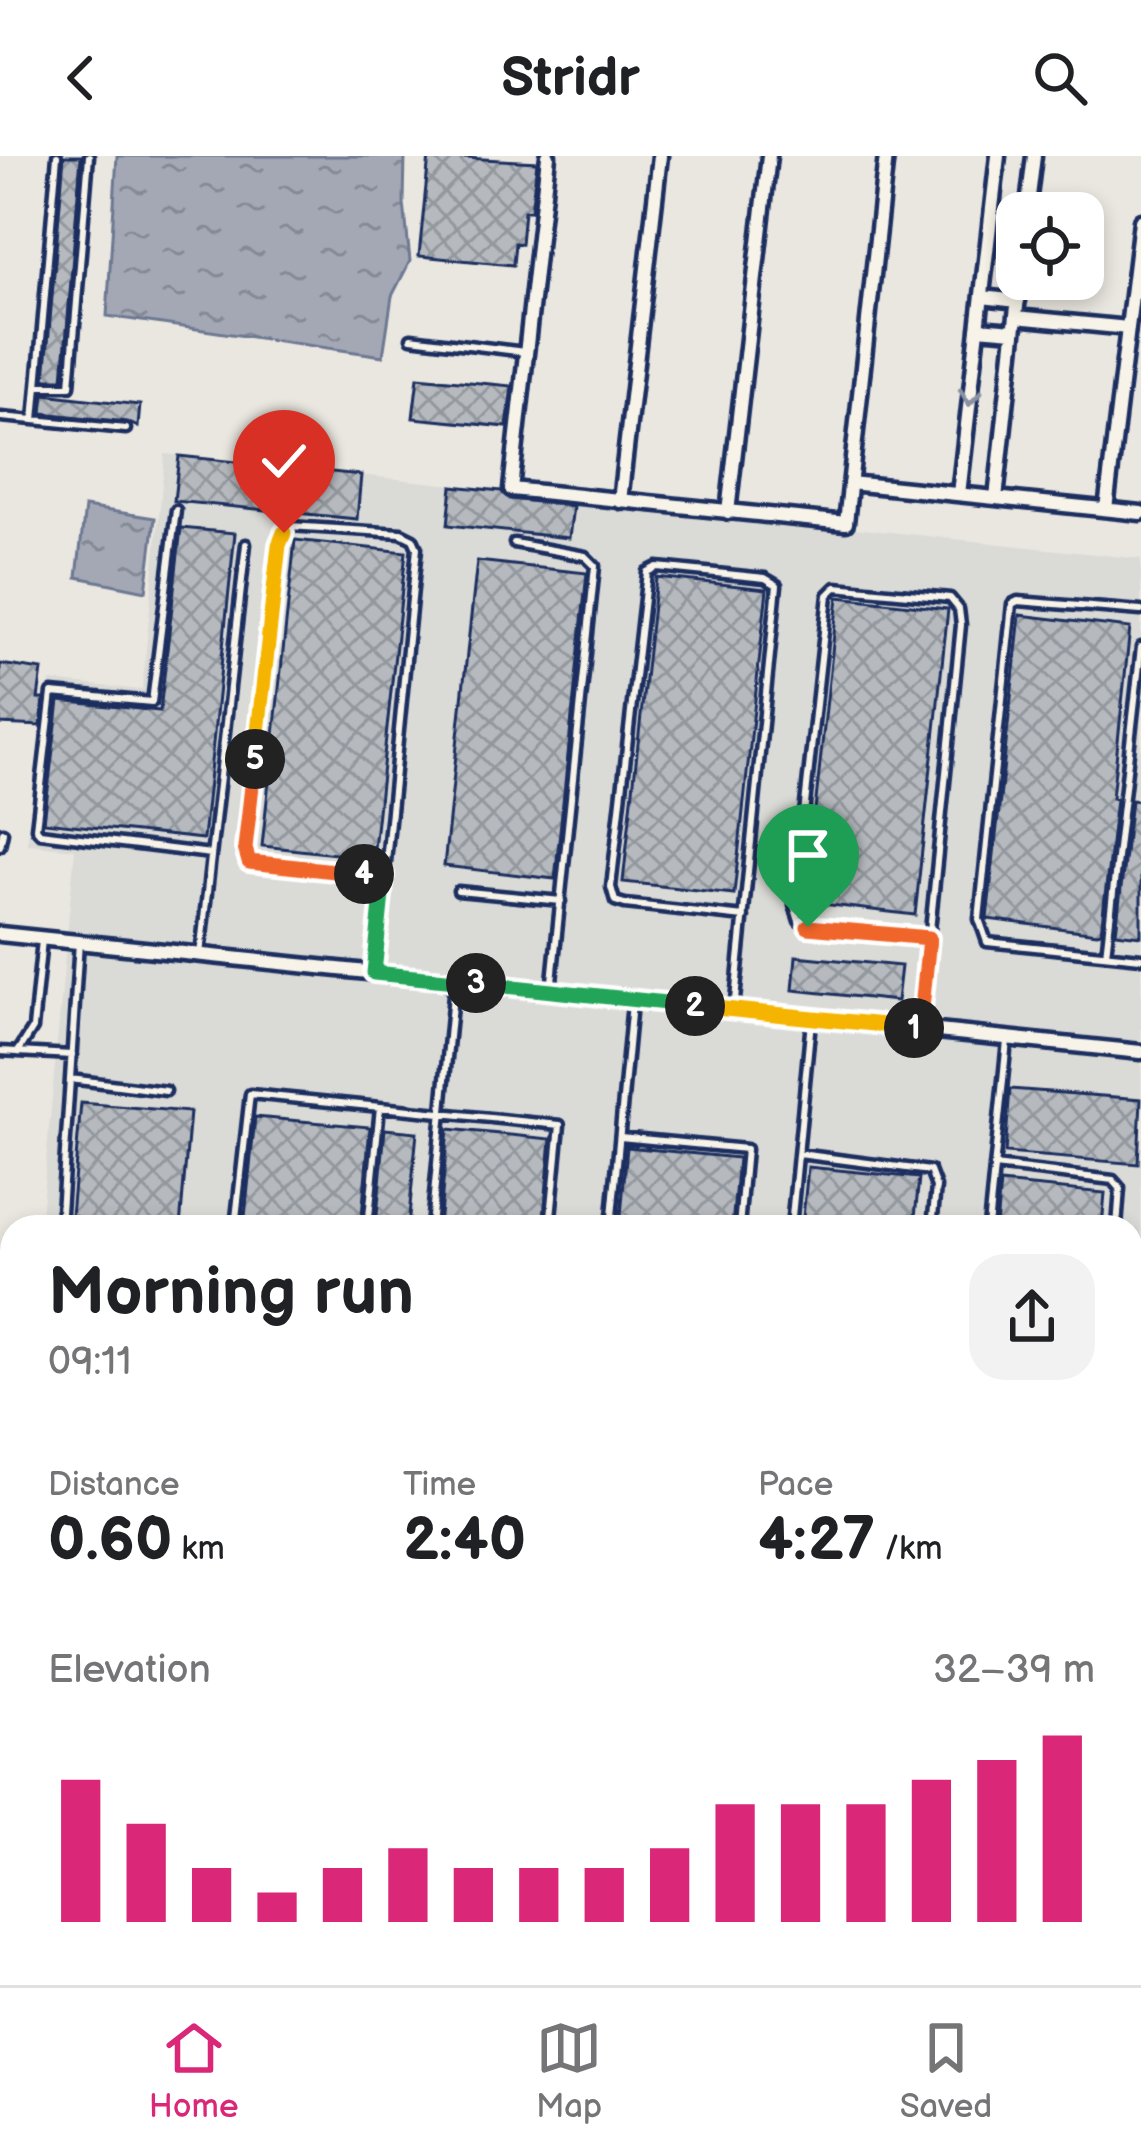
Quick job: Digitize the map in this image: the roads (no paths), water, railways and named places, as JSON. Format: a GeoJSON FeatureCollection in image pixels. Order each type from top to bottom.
{"type":"FeatureCollection","features":[{"type":"Feature","properties":{"kind":"street"},"geometry":{"type":"LineString","coordinates":[[548,156],[511,489],[846,523],[886,156]]}},
{"type":"Feature","properties":{"kind":"street"},"geometry":{"type":"LineString","coordinates":[[620,500],[660,156]]}},
{"type":"Feature","properties":{"kind":"street"},"geometry":{"type":"LineString","coordinates":[[728,512],[769,156]]}},
{"type":"Feature","properties":{"kind":"street"},"geometry":{"type":"LineString","coordinates":[[959,494],[998,156]]}},
{"type":"Feature","properties":{"kind":"street"},"geometry":{"type":"LineString","coordinates":[[1030,192],[1034,156]]}},
{"type":"Feature","properties":{"kind":"street"},"geometry":{"type":"LineString","coordinates":[[1106,509],[1141,221]]}},
{"type":"Feature","properties":{"kind":"street"},"geometry":{"type":"LineString","coordinates":[[982,297],[1018,301],[996,498]]}},
{"type":"Feature","properties":{"kind":"street"},"geometry":{"type":"LineString","coordinates":[[978,328],[1015,324],[1128,328]]}},
{"type":"Feature","properties":{"kind":"street"},"geometry":{"type":"LineString","coordinates":[[850,482],[1141,513]]}},
{"type":"Feature","properties":{"kind":"street"},"geometry":{"type":"LineString","coordinates":[[0,934],[1141,1052]]}},
{"type":"Feature","properties":{"kind":"lane"},"geometry":{"type":"LineString","coordinates":[[34,420],[56,156]]}},
{"type":"Feature","properties":{"kind":"lane"},"geometry":{"type":"LineString","coordinates":[[37,386],[70,386],[89,156]]}},
{"type":"Feature","properties":{"kind":"lane"},"geometry":{"type":"LineString","coordinates":[[411,338],[525,352]]}},
{"type":"Feature","properties":{"kind":"lane"},"geometry":{"type":"LineString","coordinates":[[1,417],[126,429]]}},
{"type":"Feature","properties":{"kind":"lane"},"geometry":{"type":"LineString","coordinates":[[176,510],[152,702],[52,693],[36,828],[40,833],[211,854]]}},
{"type":"Feature","properties":{"kind":"lane"},"geometry":{"type":"LineString","coordinates":[[374,973],[384,875],[417,548],[413,538],[401,533],[290,526],[279,545],[245,848],[249,862],[384,875]]}},
{"type":"Feature","properties":{"kind":"lane"},"geometry":{"type":"LineString","coordinates":[[514,543],[585,556],[595,566],[551,991]]}},
{"type":"Feature","properties":{"kind":"lane"},"geometry":{"type":"LineString","coordinates":[[200,955],[246,544]]}},
{"type":"Feature","properties":{"kind":"lane"},"geometry":{"type":"LineString","coordinates":[[734,1010],[744,917],[777,585],[765,578],[657,568],[647,572],[610,886],[615,901],[626,904],[744,917]]}},
{"type":"Feature","properties":{"kind":"lane"},"geometry":{"type":"LineString","coordinates":[[920,1029],[961,625],[959,609],[950,598],[836,587],[828,596],[794,905],[799,921],[808,927],[929,938]]}},
{"type":"Feature","properties":{"kind":"lane"},"geometry":{"type":"LineString","coordinates":[[1141,611],[1012,604],[979,919],[987,942],[1141,958]]}},
{"type":"Feature","properties":{"kind":"lane"},"geometry":{"type":"LineString","coordinates":[[1106,954],[1141,647]]}},
{"type":"Feature","properties":{"kind":"lane"},"geometry":{"type":"LineString","coordinates":[[0,847],[3,832]]}},
{"type":"Feature","properties":{"kind":"lane"},"geometry":{"type":"LineString","coordinates":[[458,891],[561,902]]}},
{"type":"Feature","properties":{"kind":"lane"},"geometry":{"type":"LineString","coordinates":[[18,1052],[33,1028],[42,938]]}},
{"type":"Feature","properties":{"kind":"lane"},"geometry":{"type":"LineString","coordinates":[[61,1215],[79,942]]}},
{"type":"Feature","properties":{"kind":"lane"},"geometry":{"type":"LineString","coordinates":[[431,1215],[454,981]]}},
{"type":"Feature","properties":{"kind":"lane"},"geometry":{"type":"LineString","coordinates":[[612,1215],[632,999]]}},
{"type":"Feature","properties":{"kind":"lane"},"geometry":{"type":"LineString","coordinates":[[792,1215],[812,1018]]}},
{"type":"Feature","properties":{"kind":"lane"},"geometry":{"type":"LineString","coordinates":[[989,1215],[1007,1038]]}},
{"type":"Feature","properties":{"kind":"lane"},"geometry":{"type":"LineString","coordinates":[[0,1051],[71,1055]]}},
{"type":"Feature","properties":{"kind":"lane"},"geometry":{"type":"LineString","coordinates":[[70,1079],[166,1091]]}},
{"type":"Feature","properties":{"kind":"lane"},"geometry":{"type":"LineString","coordinates":[[236,1215],[250,1094],[560,1125],[551,1215]]}},
{"type":"Feature","properties":{"kind":"lane"},"geometry":{"type":"LineString","coordinates":[[369,1215],[380,1107]]}},
{"type":"Feature","properties":{"kind":"lane"},"geometry":{"type":"LineString","coordinates":[[620,1137],[746,1149],[740,1215]]}},
{"type":"Feature","properties":{"kind":"lane"},"geometry":{"type":"LineString","coordinates":[[799,1154],[930,1171],[936,1187],[933,1215]]}},
{"type":"Feature","properties":{"kind":"lane"},"geometry":{"type":"LineString","coordinates":[[994,1166],[1113,1180],[1120,1188],[1118,1215]]}},
{"type":"Feature","properties":{"kind":"water"},"geometry":{"type":"Polygon","coordinates":[[[117,156],[405,156],[410,261],[392,296],[383,356],[107,316],[117,156]]]}},
{"type":"Feature","properties":{"kind":"water"},"geometry":{"type":"Polygon","coordinates":[[[85,507],[155,518],[146,591],[77,577],[85,507]]]}}]}
